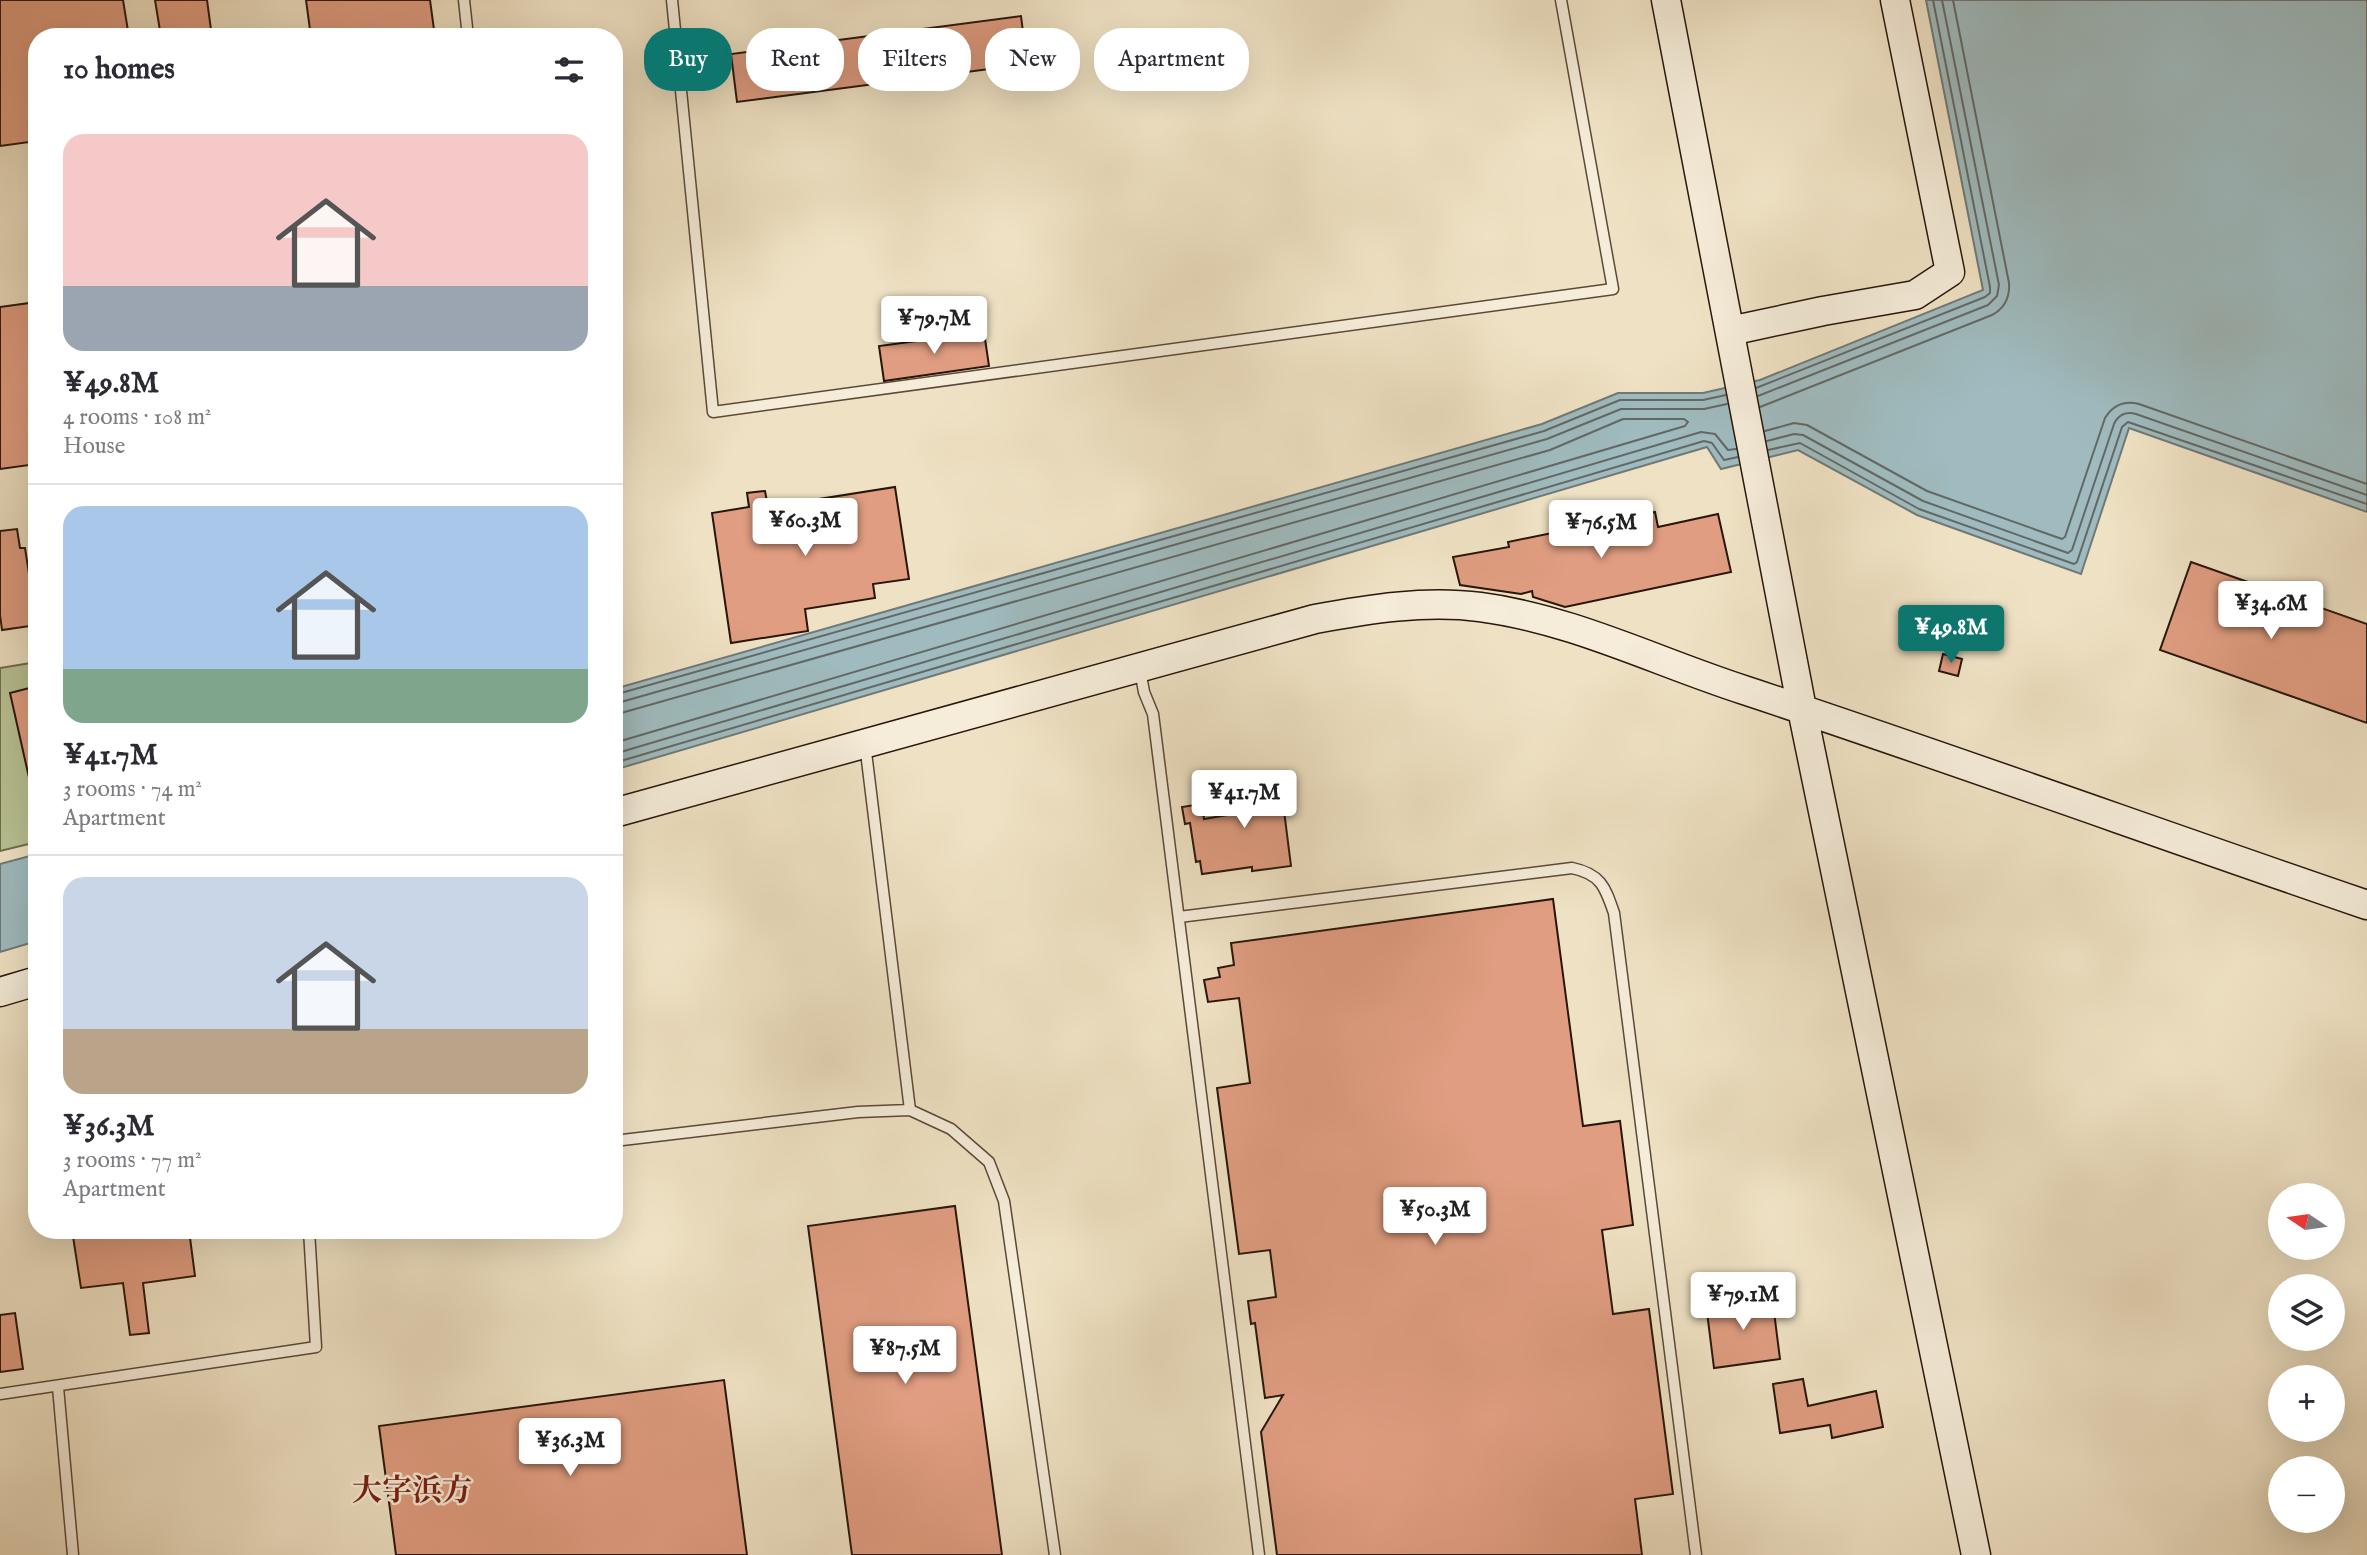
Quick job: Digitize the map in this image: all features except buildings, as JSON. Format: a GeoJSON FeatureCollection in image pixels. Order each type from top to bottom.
{"type":"FeatureCollection","features":[{"type":"Feature","properties":{"kind":"street"},"geometry":{"type":"LineString","coordinates":[[1666,0],[1802,709],[1976,1555]]}},
{"type":"Feature","properties":{"kind":"street"},"geometry":{"type":"LineString","coordinates":[[1730,331],[1915,295],[1950,272],[1895,0]]}},
{"type":"Feature","properties":{"kind":"street"},"geometry":{"type":"LineString","coordinates":[[623,810],[1315,619],[1368,609],[1426,605],[1480,607],[1530,617],[1595,637],[2367,905]]}},
{"type":"Feature","properties":{"kind":"street"},"geometry":{"type":"LineString","coordinates":[[0,992],[28,984]]}},
{"type":"Feature","properties":{"kind":"lane"},"geometry":{"type":"LineString","coordinates":[[464,0],[467,28]]}},
{"type":"Feature","properties":{"kind":"lane"},"geometry":{"type":"LineString","coordinates":[[672,0],[713,412],[1613,289],[1561,0]]}},
{"type":"Feature","properties":{"kind":"lane"},"geometry":{"type":"LineString","coordinates":[[1139,667],[1144,692],[1153,714],[1259,1555]]}},
{"type":"Feature","properties":{"kind":"lane"},"geometry":{"type":"LineString","coordinates":[[865,742],[910,1110]]}},
{"type":"Feature","properties":{"kind":"lane"},"geometry":{"type":"LineString","coordinates":[[1179,917],[1572,868],[1587,871],[1596,877],[1607,893],[1614,913],[1696,1555]]}},
{"type":"Feature","properties":{"kind":"lane"},"geometry":{"type":"LineString","coordinates":[[623,1140],[858,1112],[910,1110],[951,1129],[989,1162],[1004,1201],[1055,1555]]}},
{"type":"Feature","properties":{"kind":"lane"},"geometry":{"type":"LineString","coordinates":[[0,1394],[316,1347],[310,1239]]}},
{"type":"Feature","properties":{"kind":"lane"},"geometry":{"type":"LineString","coordinates":[[58,1387],[74,1555]]}},
{"type":"Feature","properties":{"kind":"green space"},"geometry":{"type":"Polygon","coordinates":[[[28,663],[28,844],[0,851],[0,668],[28,663]]]}},
{"type":"Feature","properties":{"kind":"water"},"geometry":{"type":"Polygon","coordinates":[[[1926,0],[2367,0],[2367,512],[2129,428],[2081,574],[1917,515],[1798,450],[1721,469],[1707,447],[623,767],[623,686],[1542,424],[1618,393],[1703,393],[1760,380],[1983,290],[1926,0]]]}},
{"type":"Feature","properties":{"kind":"water"},"geometry":{"type":"Polygon","coordinates":[[[28,856],[28,944],[0,952],[0,864],[28,856]]]}},
{"type":"Feature","properties":{"kind":"district","name":"大字浜方"},"geometry":{"type":"Point","coordinates":[412,1490]}}]}
